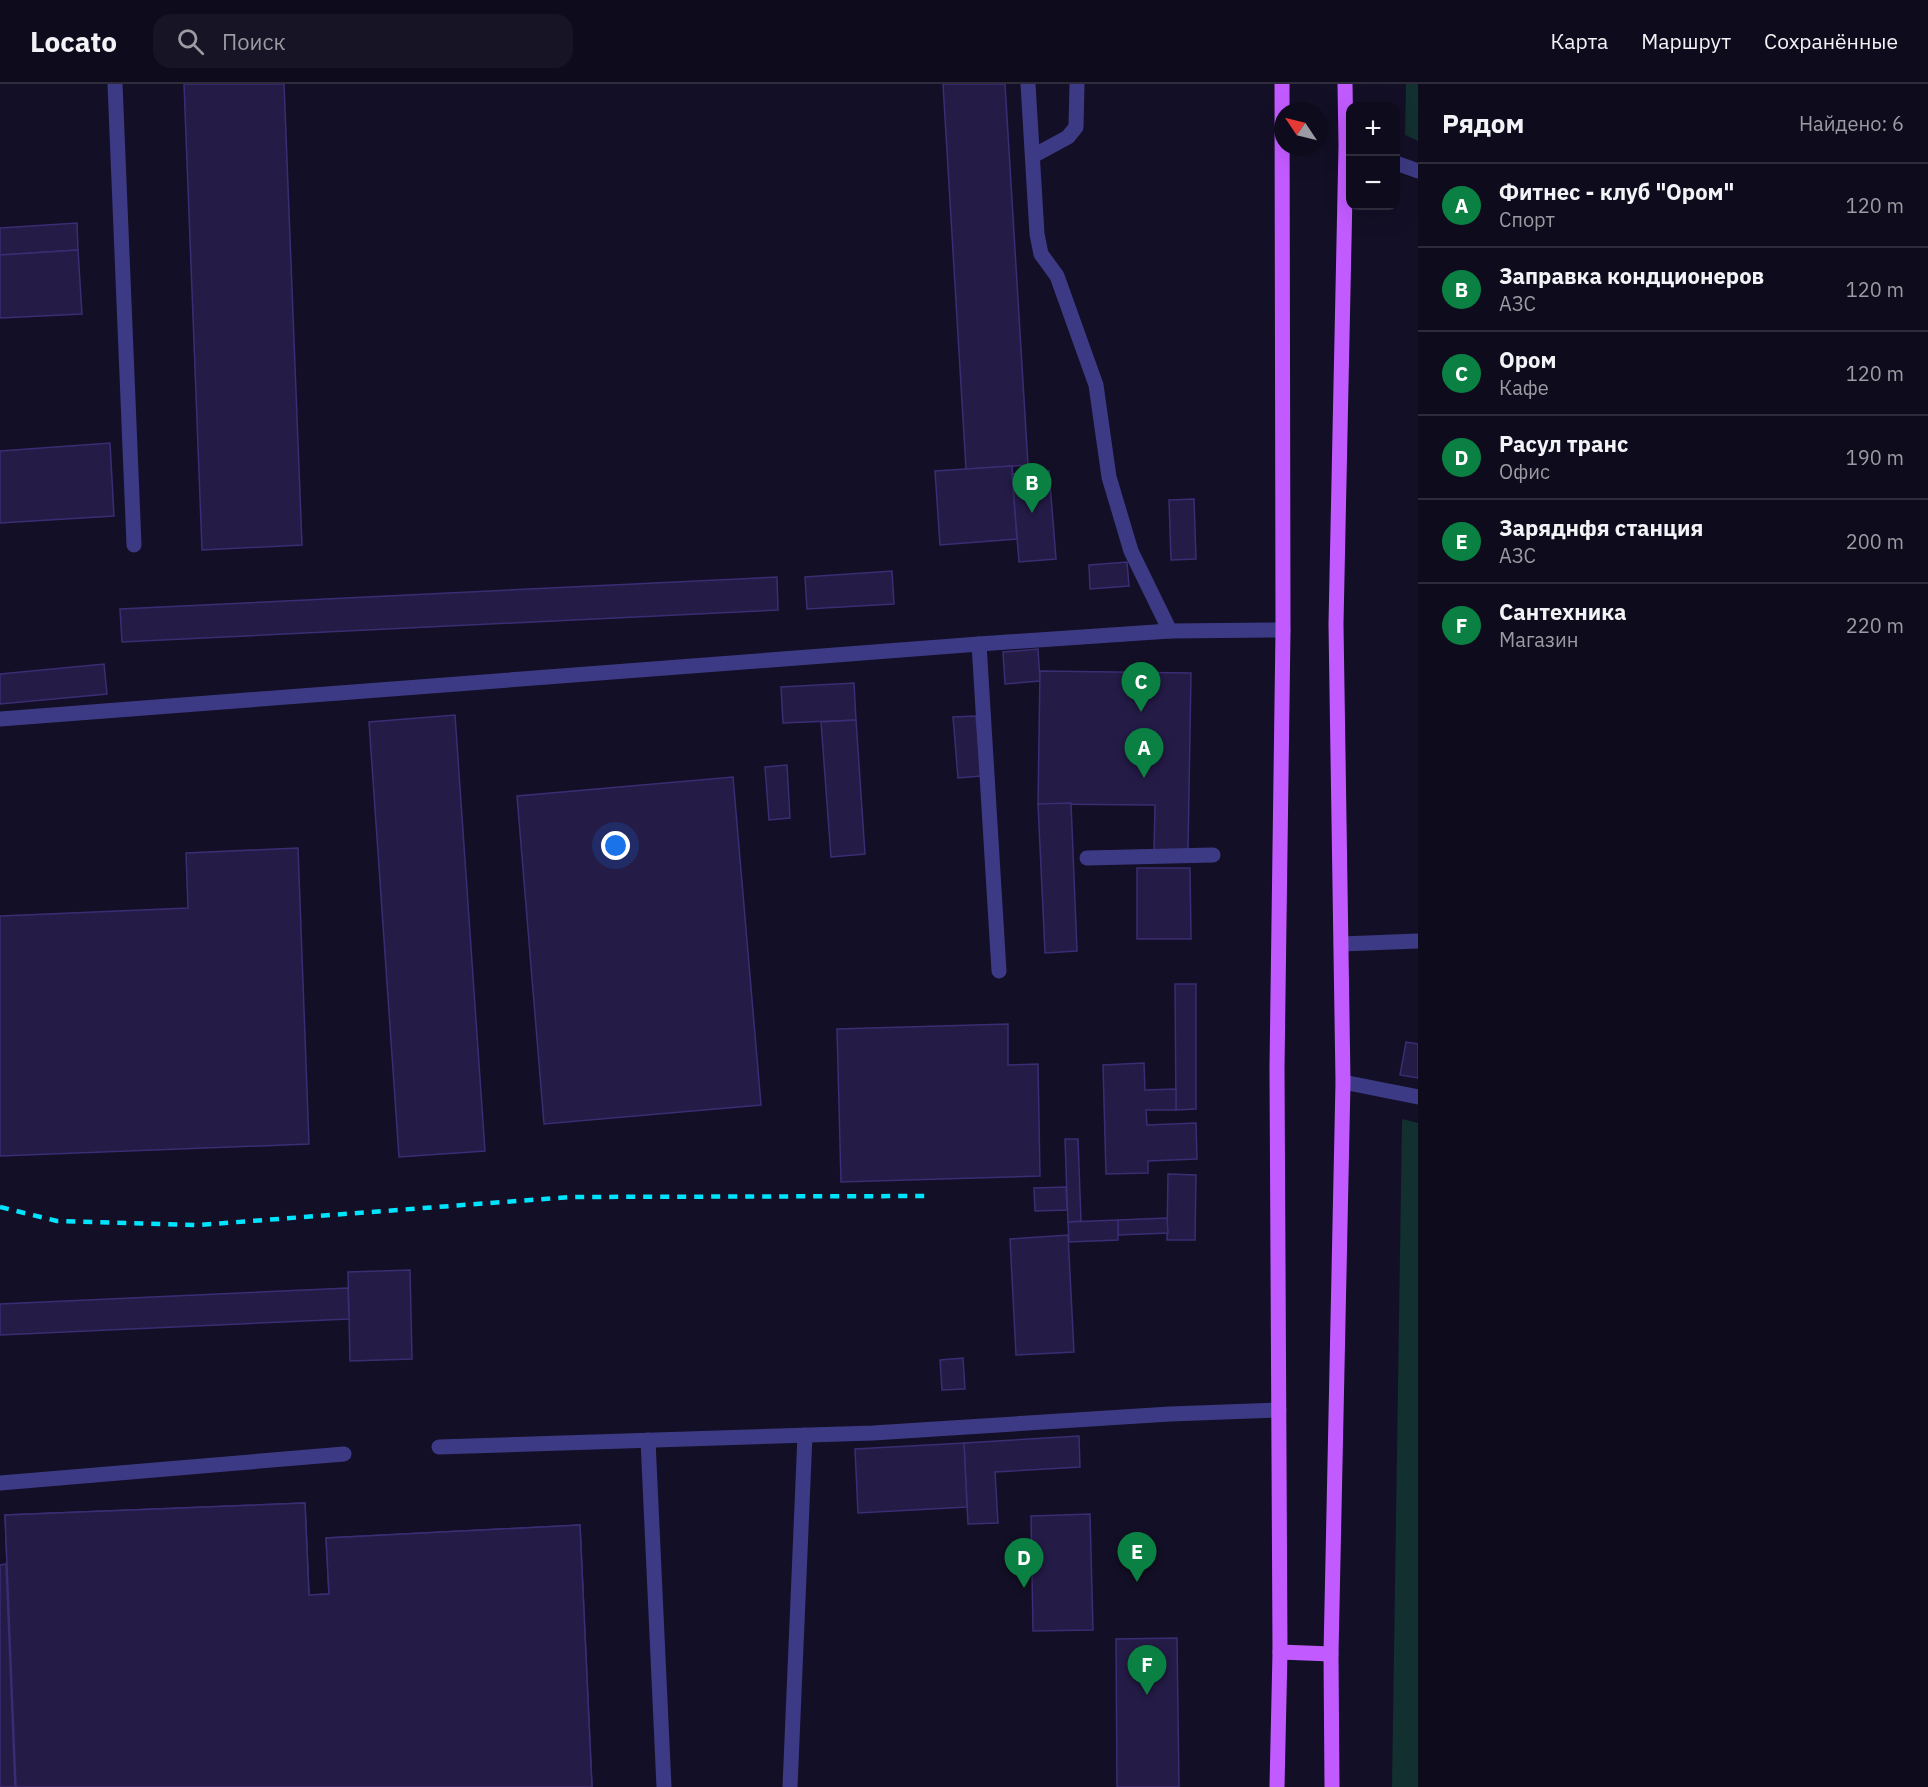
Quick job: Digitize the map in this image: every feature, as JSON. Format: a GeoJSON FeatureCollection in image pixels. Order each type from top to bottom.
{"type":"FeatureCollection","features":[{"type":"Feature","properties":{"kind":"main road"},"geometry":{"type":"LineString","coordinates":[[1277,1787],[1280,1652],[1277,1068],[1283,630],[1282,84]]}},
{"type":"Feature","properties":{"kind":"main road"},"geometry":{"type":"LineString","coordinates":[[1345,84],[1346,105]]}},
{"type":"Feature","properties":{"kind":"main road"},"geometry":{"type":"LineString","coordinates":[[1332,1787],[1332,1654],[1343,1082],[1336,624],[1348,156]]}},
{"type":"Feature","properties":{"kind":"main road"},"geometry":{"type":"LineString","coordinates":[[1280,1652],[1332,1654]]}},
{"type":"Feature","properties":{"kind":"street"},"geometry":{"type":"LineString","coordinates":[[116,84],[134,545]]}},
{"type":"Feature","properties":{"kind":"street"},"geometry":{"type":"LineString","coordinates":[[1028,84],[1037,234],[1041,254],[1058,276],[1096,385],[1109,477],[1131,551],[1170,631]]}},
{"type":"Feature","properties":{"kind":"street"},"geometry":{"type":"LineString","coordinates":[[1033,156],[1068,137],[1076,127],[1077,84]]}},
{"type":"Feature","properties":{"kind":"street"},"geometry":{"type":"LineString","coordinates":[[1400,165],[1418,171]]}},
{"type":"Feature","properties":{"kind":"street"},"geometry":{"type":"LineString","coordinates":[[0,719],[979,644],[1170,631],[1283,630]]}},
{"type":"Feature","properties":{"kind":"street"},"geometry":{"type":"LineString","coordinates":[[979,644],[999,971]]}},
{"type":"Feature","properties":{"kind":"street"},"geometry":{"type":"LineString","coordinates":[[1087,858],[1213,855]]}},
{"type":"Feature","properties":{"kind":"street"},"geometry":{"type":"LineString","coordinates":[[1341,944],[1418,941]]}},
{"type":"Feature","properties":{"kind":"street"},"geometry":{"type":"LineString","coordinates":[[1343,1082],[1418,1097]]}},
{"type":"Feature","properties":{"kind":"street"},"geometry":{"type":"LineString","coordinates":[[439,1447],[873,1433],[1170,1414],[1279,1410]]}},
{"type":"Feature","properties":{"kind":"street"},"geometry":{"type":"LineString","coordinates":[[790,1787],[805,1435]]}},
{"type":"Feature","properties":{"kind":"street"},"geometry":{"type":"LineString","coordinates":[[648,1440],[664,1787]]}},
{"type":"Feature","properties":{"kind":"street"},"geometry":{"type":"LineString","coordinates":[[0,1483],[344,1454]]}},
{"type":"Feature","properties":{"kind":"green space"},"geometry":{"type":"Polygon","coordinates":[[[1406,84],[1418,84],[1418,141],[1405,135],[1406,84]]]}},
{"type":"Feature","properties":{"kind":"green space"},"geometry":{"type":"Polygon","coordinates":[[[1402,1119],[1418,1123],[1418,1787],[1392,1787],[1402,1119]]]}},
{"type":"Feature","properties":{"kind":"building"},"geometry":{"type":"Polygon","coordinates":[[[184,84],[284,84],[302,545],[202,550],[184,84]]]}},
{"type":"Feature","properties":{"kind":"building"},"geometry":{"type":"Polygon","coordinates":[[[943,84],[1005,84],[1028,465],[966,469],[943,84]]]}},
{"type":"Feature","properties":{"kind":"building"},"geometry":{"type":"Polygon","coordinates":[[[77,223],[78,250],[0,255],[0,228],[77,223]]]}},
{"type":"Feature","properties":{"kind":"building"},"geometry":{"type":"Polygon","coordinates":[[[78,250],[82,314],[0,318],[0,255],[78,250]]]}},
{"type":"Feature","properties":{"kind":"building"},"geometry":{"type":"Polygon","coordinates":[[[110,443],[114,516],[0,523],[0,451],[110,443]]]}},
{"type":"Feature","properties":{"kind":"building"},"geometry":{"type":"Polygon","coordinates":[[[1012,466],[1017,539],[940,545],[935,471],[1012,466]]]}},
{"type":"Feature","properties":{"kind":"building"},"geometry":{"type":"Polygon","coordinates":[[[1049,471],[1056,559],[1019,562],[1012,474],[1049,471]]]}},
{"type":"Feature","properties":{"kind":"building"},"geometry":{"type":"Polygon","coordinates":[[[1194,499],[1196,559],[1171,560],[1169,500],[1194,499]]]}},
{"type":"Feature","properties":{"kind":"building"},"geometry":{"type":"Polygon","coordinates":[[[1127,562],[1129,586],[1090,589],[1089,565],[1127,562]]]}},
{"type":"Feature","properties":{"kind":"building"},"geometry":{"type":"Polygon","coordinates":[[[892,571],[894,604],[807,609],[805,577],[892,571]]]}},
{"type":"Feature","properties":{"kind":"building"},"geometry":{"type":"Polygon","coordinates":[[[777,577],[778,610],[122,642],[120,609],[777,577]]]}},
{"type":"Feature","properties":{"kind":"building"},"geometry":{"type":"Polygon","coordinates":[[[1038,649],[1040,681],[1005,684],[1003,652],[1038,649]]]}},
{"type":"Feature","properties":{"kind":"building"},"geometry":{"type":"Polygon","coordinates":[[[104,664],[107,694],[0,704],[0,674],[104,664]]]}},
{"type":"Feature","properties":{"kind":"building"},"geometry":{"type":"Polygon","coordinates":[[[1040,671],[1191,673],[1188,850],[1154,850],[1155,805],[1038,804],[1040,671]]]}},
{"type":"Feature","properties":{"kind":"building"},"geometry":{"type":"Polygon","coordinates":[[[854,683],[856,720],[783,723],[781,687],[854,683]]]}},
{"type":"Feature","properties":{"kind":"building"},"geometry":{"type":"Polygon","coordinates":[[[455,715],[485,1151],[399,1157],[369,722],[455,715]]]}},
{"type":"Feature","properties":{"kind":"building"},"geometry":{"type":"Polygon","coordinates":[[[976,716],[981,776],[958,778],[953,717],[976,716]]]}},
{"type":"Feature","properties":{"kind":"building"},"geometry":{"type":"Polygon","coordinates":[[[856,720],[865,854],[831,857],[821,722],[856,720]]]}},
{"type":"Feature","properties":{"kind":"building"},"geometry":{"type":"Polygon","coordinates":[[[787,765],[790,818],[769,820],[765,767],[787,765]]]}},
{"type":"Feature","properties":{"kind":"building"},"geometry":{"type":"Polygon","coordinates":[[[733,777],[761,1105],[544,1124],[517,796],[733,777]]]}},
{"type":"Feature","properties":{"kind":"building"},"geometry":{"type":"Polygon","coordinates":[[[1071,803],[1077,951],[1045,953],[1038,804],[1071,803]]]}},
{"type":"Feature","properties":{"kind":"building"},"geometry":{"type":"Polygon","coordinates":[[[298,848],[309,1144],[0,1156],[0,916],[188,908],[186,853],[298,848]]]}},
{"type":"Feature","properties":{"kind":"building"},"geometry":{"type":"Polygon","coordinates":[[[1137,868],[1190,868],[1191,939],[1137,939],[1137,868]]]}},
{"type":"Feature","properties":{"kind":"building"},"geometry":{"type":"Polygon","coordinates":[[[1175,984],[1196,984],[1196,1109],[1176,1110],[1175,984]]]}},
{"type":"Feature","properties":{"kind":"building"},"geometry":{"type":"Polygon","coordinates":[[[1008,1024],[1008,1065],[1038,1064],[1040,1176],[841,1182],[837,1029],[1008,1024]]]}},
{"type":"Feature","properties":{"kind":"building"},"geometry":{"type":"Polygon","coordinates":[[[1406,1042],[1418,1044],[1418,1078],[1400,1075],[1406,1042]]]}},
{"type":"Feature","properties":{"kind":"building"},"geometry":{"type":"Polygon","coordinates":[[[1144,1063],[1145,1090],[1176,1089],[1176,1110],[1146,1110],[1147,1125],[1196,1123],[1197,1159],[1148,1161],[1148,1173],[1106,1174],[1103,1065],[1144,1063]]]}},
{"type":"Feature","properties":{"kind":"building"},"geometry":{"type":"Polygon","coordinates":[[[1065,1139],[1078,1139],[1081,1221],[1068,1222],[1065,1139]]]}},
{"type":"Feature","properties":{"kind":"building"},"geometry":{"type":"Polygon","coordinates":[[[1168,1174],[1196,1175],[1195,1240],[1167,1240],[1168,1174]]]}},
{"type":"Feature","properties":{"kind":"building"},"geometry":{"type":"Polygon","coordinates":[[[1066,1187],[1067,1210],[1035,1211],[1034,1188],[1066,1187]]]}},
{"type":"Feature","properties":{"kind":"building"},"geometry":{"type":"Polygon","coordinates":[[[1167,1218],[1168,1233],[1118,1235],[1118,1220],[1167,1218]]]}},
{"type":"Feature","properties":{"kind":"building"},"geometry":{"type":"Polygon","coordinates":[[[1118,1220],[1118,1240],[1069,1242],[1068,1222],[1118,1220]]]}},
{"type":"Feature","properties":{"kind":"building"},"geometry":{"type":"Polygon","coordinates":[[[1068,1235],[1074,1352],[1016,1355],[1010,1239],[1068,1235]]]}},
{"type":"Feature","properties":{"kind":"building"},"geometry":{"type":"Polygon","coordinates":[[[410,1270],[412,1359],[350,1361],[348,1272],[410,1270]]]}},
{"type":"Feature","properties":{"kind":"building"},"geometry":{"type":"Polygon","coordinates":[[[348,1288],[349,1319],[0,1335],[0,1304],[348,1288]]]}},
{"type":"Feature","properties":{"kind":"building"},"geometry":{"type":"Polygon","coordinates":[[[963,1358],[965,1389],[942,1390],[940,1360],[963,1358]]]}},
{"type":"Feature","properties":{"kind":"building"},"geometry":{"type":"Polygon","coordinates":[[[1079,1436],[1080,1467],[995,1472],[998,1523],[968,1524],[964,1443],[1079,1436]]]}},
{"type":"Feature","properties":{"kind":"building"},"geometry":{"type":"Polygon","coordinates":[[[964,1443],[967,1507],[858,1513],[855,1449],[964,1443]]]}},
{"type":"Feature","properties":{"kind":"building"},"geometry":{"type":"Polygon","coordinates":[[[305,1503],[309,1595],[329,1594],[326,1538],[580,1525],[592,1787],[16,1787],[5,1515],[305,1503]]]}},
{"type":"Feature","properties":{"kind":"building"},"geometry":{"type":"Polygon","coordinates":[[[305,1503],[309,1595],[329,1594],[326,1538],[580,1525],[592,1787],[16,1787],[5,1515],[305,1503]]]}},
{"type":"Feature","properties":{"kind":"building"},"geometry":{"type":"Polygon","coordinates":[[[1090,1514],[1093,1630],[1033,1631],[1031,1516],[1090,1514]]]}},
{"type":"Feature","properties":{"kind":"building"},"geometry":{"type":"Polygon","coordinates":[[[6,1564],[15,1787],[0,1787],[0,1565],[6,1564]]]}},
{"type":"Feature","properties":{"kind":"building"},"geometry":{"type":"Polygon","coordinates":[[[1177,1638],[1179,1787],[1117,1787],[1116,1639],[1177,1638]]]}},
{"type":"Feature","properties":{"kind":"railway"},"geometry":{"type":"LineString","coordinates":[[0,1207],[57,1221],[198,1225],[570,1197],[930,1196]]}},
{"type":"Feature","properties":{"kind":"place","name":"Заправка кондционеров"},"geometry":{"type":"Point","coordinates":[1032,513]}},
{"type":"Feature","properties":{"kind":"place","name":"Ором"},"geometry":{"type":"Point","coordinates":[1141,712]}},
{"type":"Feature","properties":{"kind":"place","name":"Фитнес - клуб \"Ором\""},"geometry":{"type":"Point","coordinates":[1144,778]}},
{"type":"Feature","properties":{"kind":"place","name":"Заряднфя станция"},"geometry":{"type":"Point","coordinates":[1137,1582]}},
{"type":"Feature","properties":{"kind":"place","name":"Расул транс"},"geometry":{"type":"Point","coordinates":[1024,1588]}},
{"type":"Feature","properties":{"kind":"place","name":"Сантехника"},"geometry":{"type":"Point","coordinates":[1147,1695]}}]}
